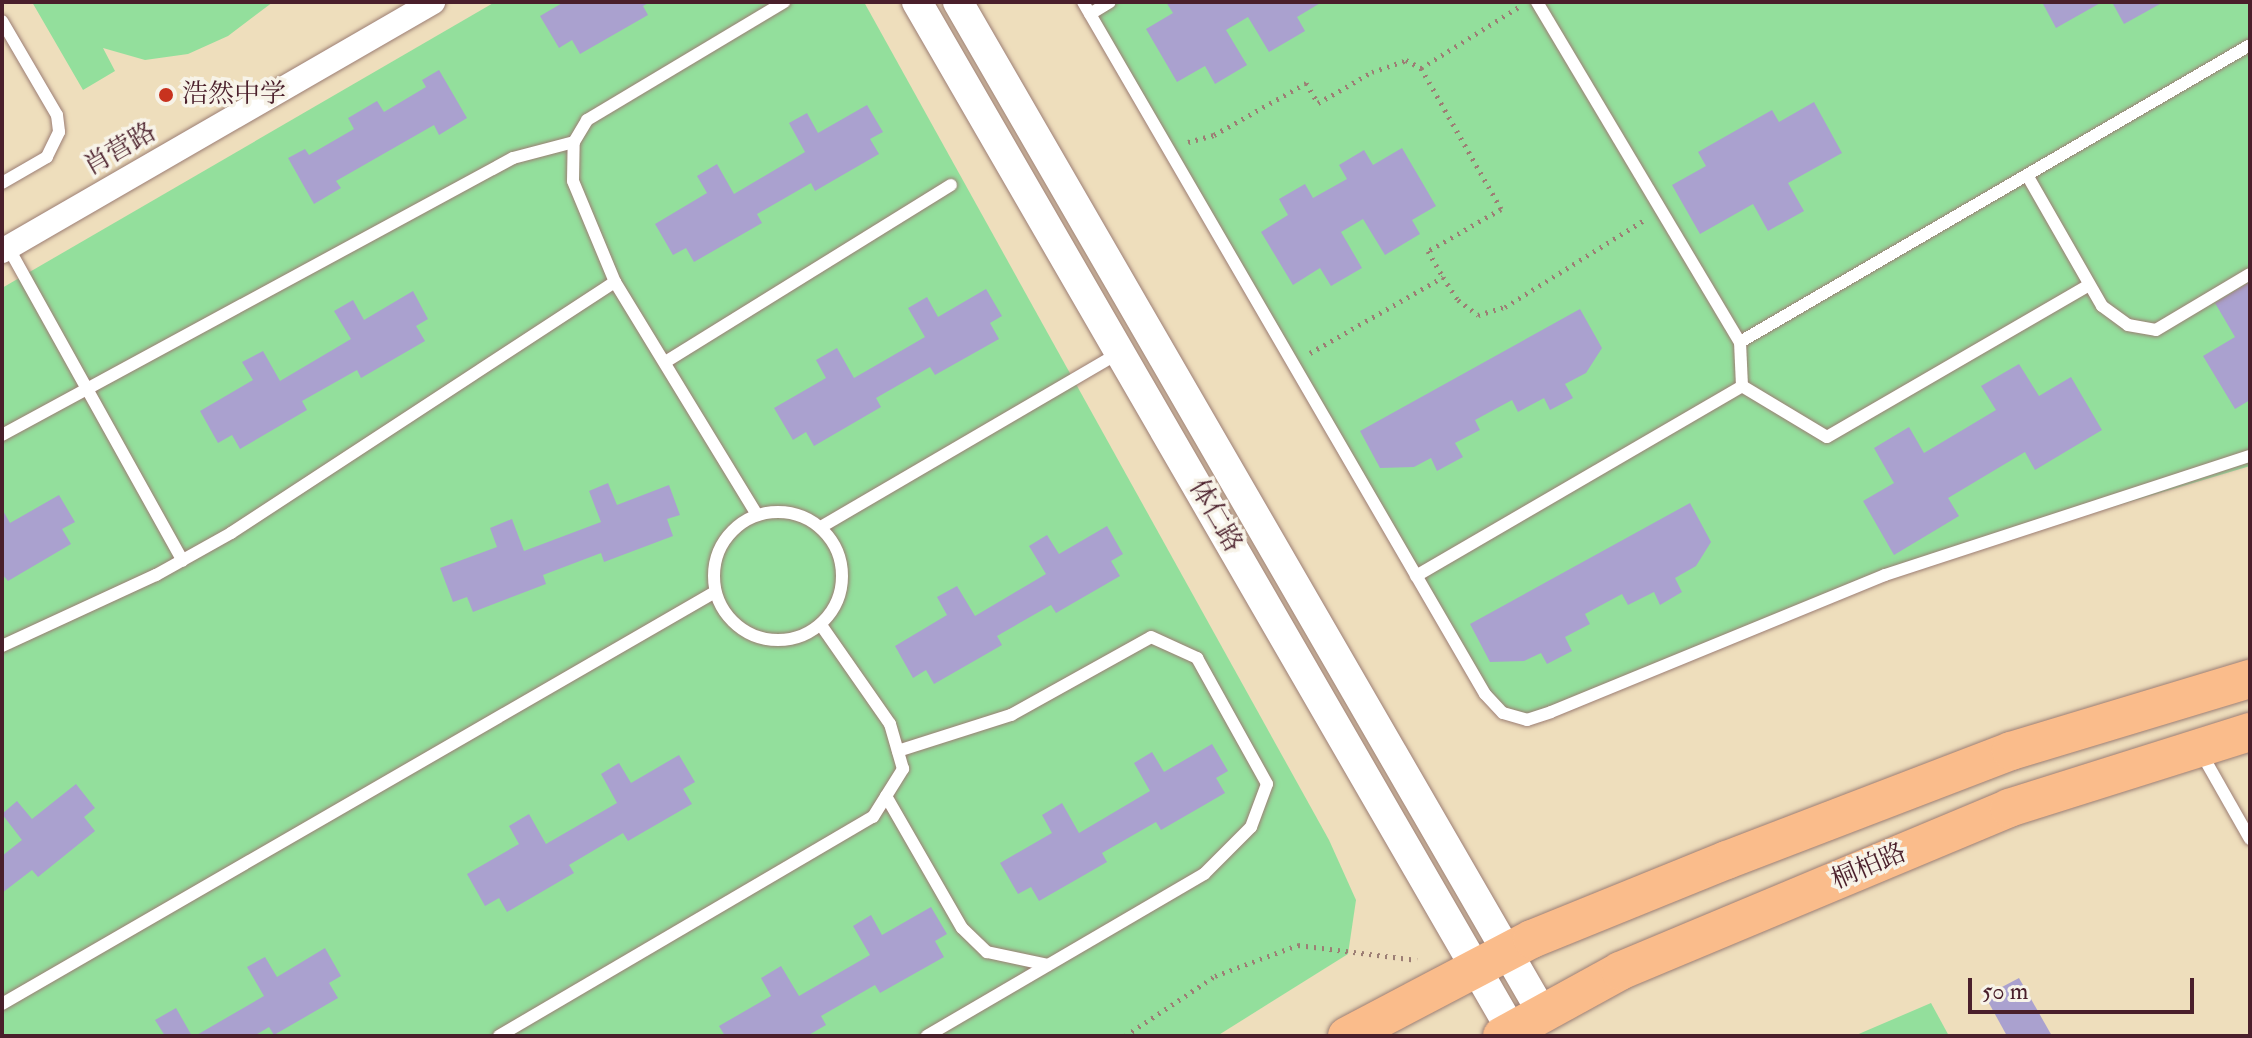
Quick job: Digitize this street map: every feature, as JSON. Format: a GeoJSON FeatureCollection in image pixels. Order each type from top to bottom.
{"type":"FeatureCollection","features":[{"type":"Feature","properties":{"kind":"main road"},"geometry":{"type":"LineString","coordinates":[[1347,1036],[1491,960],[1727,860],[2011,751],[2250,679]]}},
{"type":"Feature","properties":{"kind":"main road","name":"桐柏路"},"geometry":{"type":"LineString","coordinates":[[1519,1027],[1620,971],[2009,808],[2250,732]]}},
{"type":"Feature","properties":{"kind":"street","name":"肖营路"},"geometry":{"type":"LineString","coordinates":[[5,249],[433,2]]}},
{"type":"Feature","properties":{"kind":"street","name":"体仁路"},"geometry":{"type":"LineString","coordinates":[[917,2],[1120,352],[1491,960]]}},
{"type":"Feature","properties":{"kind":"street","name":"体仁路"},"geometry":{"type":"LineString","coordinates":[[958,2],[1491,960],[1519,1027]]}},
{"type":"Feature","properties":{"kind":"lane"},"geometry":{"type":"LineString","coordinates":[[757,515],[667,361],[615,282],[573,181],[574,142],[587,120],[784,2]]}},
{"type":"Feature","properties":{"kind":"lane"},"geometry":{"type":"LineString","coordinates":[[1110,2],[1086,8],[1485,694],[1503,713],[1527,720],[1885,575],[2250,456]]}},
{"type":"Feature","properties":{"kind":"lane"},"geometry":{"type":"LineString","coordinates":[[1537,2],[1740,342],[1742,386]]}},
{"type":"Feature","properties":{"kind":"lane"},"geometry":{"type":"LineString","coordinates":[[2,21],[57,115],[59,132],[47,157],[2,183]]}},
{"type":"Feature","properties":{"kind":"lane"},"geometry":{"type":"LineString","coordinates":[[1740,342],[2250,45]]}},
{"type":"Feature","properties":{"kind":"lane"},"geometry":{"type":"LineString","coordinates":[[2,435],[85,387],[513,158],[574,142]]}},
{"type":"Feature","properties":{"kind":"lane"},"geometry":{"type":"LineString","coordinates":[[2027,175],[2102,306],[2128,325],[2156,330],[2250,274]]}},
{"type":"Feature","properties":{"kind":"lane"},"geometry":{"type":"LineString","coordinates":[[667,361],[951,185]]}},
{"type":"Feature","properties":{"kind":"lane"},"geometry":{"type":"LineString","coordinates":[[5,249],[183,561]]}},
{"type":"Feature","properties":{"kind":"lane"},"geometry":{"type":"LineString","coordinates":[[2,646],[183,561],[615,282]]}},
{"type":"Feature","properties":{"kind":"lane"},"geometry":{"type":"LineString","coordinates":[[1742,386],[1827,437],[2089,285]]}},
{"type":"Feature","properties":{"kind":"lane"},"geometry":{"type":"LineString","coordinates":[[821,527],[1120,352]]}},
{"type":"Feature","properties":{"kind":"lane"},"geometry":{"type":"LineString","coordinates":[[1416,576],[1742,386]]}},
{"type":"Feature","properties":{"kind":"lane"},"geometry":{"type":"LineString","coordinates":[[779,511],[821,527],[835,545],[842,566],[842,588],[821,625],[784,641],[763,640],[729,619],[715,592],[715,562],[722,543],[757,515],[779,511]]}},
{"type":"Feature","properties":{"kind":"lane"},"geometry":{"type":"LineString","coordinates":[[2,1004],[715,592]]}},
{"type":"Feature","properties":{"kind":"lane"},"geometry":{"type":"LineString","coordinates":[[499,1036],[873,817],[903,769],[890,724],[821,625]]}},
{"type":"Feature","properties":{"kind":"lane"},"geometry":{"type":"LineString","coordinates":[[898,751],[1011,715],[1151,637],[1197,658],[1267,784],[1251,827],[1204,874],[927,1036]]}},
{"type":"Feature","properties":{"kind":"lane"},"geometry":{"type":"LineString","coordinates":[[2198,748],[2250,839]]}},
{"type":"Feature","properties":{"kind":"lane"},"geometry":{"type":"LineString","coordinates":[[886,796],[962,928],[987,952],[1048,965]]}},
{"type":"Feature","properties":{"kind":"path"},"geometry":{"type":"LineString","coordinates":[[1421,68],[1527,2]]}},
{"type":"Feature","properties":{"kind":"path"},"geometry":{"type":"LineString","coordinates":[[1160,135],[1181,144],[1214,135],[1306,83],[1318,103],[1372,72],[1406,60],[1421,68],[1501,209],[1428,251],[1458,300],[1478,315],[1505,307],[1661,209]]}},
{"type":"Feature","properties":{"kind":"path"},"geometry":{"type":"LineString","coordinates":[[1293,363],[1443,277]]}},
{"type":"Feature","properties":{"kind":"path"},"geometry":{"type":"LineString","coordinates":[[1125,1036],[1215,976],[1298,945],[1491,960]]}},
{"type":"Feature","properties":{"kind":"green space"},"geometry":{"type":"Polygon","coordinates":[[[32,2],[273,2],[228,36],[188,54],[145,60],[103,48],[115,71],[83,90],[32,2]]]}},
{"type":"Feature","properties":{"kind":"green space"},"geometry":{"type":"Polygon","coordinates":[[[495,2],[864,2],[1329,840],[1356,900],[1348,954],[1217,1036],[2,1036],[2,288],[495,2]]]}},
{"type":"Feature","properties":{"kind":"green space"},"geometry":{"type":"Polygon","coordinates":[[[1083,2],[2250,2],[2250,466],[1885,575],[1527,720],[1503,713],[1083,2]]]}},
{"type":"Feature","properties":{"kind":"green space"},"geometry":{"type":"Polygon","coordinates":[[[1931,1003],[1949,1036],[1854,1036],[1931,1003]]]}},
{"type":"Feature","properties":{"kind":"building"},"geometry":{"type":"Polygon","coordinates":[[[564,2],[650,2],[643,6],[648,15],[580,54],[572,40],[559,48],[540,16],[564,2]]]}},
{"type":"Feature","properties":{"kind":"building"},"geometry":{"type":"Polygon","coordinates":[[[1166,2],[1322,2],[1297,17],[1305,31],[1269,52],[1248,17],[1226,30],[1247,65],[1215,84],[1205,66],[1177,82],[1146,29],[1173,13],[1166,2]]]}},
{"type":"Feature","properties":{"kind":"building"},"geometry":{"type":"Polygon","coordinates":[[[2042,2],[2102,2],[2056,28],[2042,2]]]}},
{"type":"Feature","properties":{"kind":"building"},"geometry":{"type":"Polygon","coordinates":[[[2112,2],[2159,2],[2160,4],[2124,24],[2112,2]]]}},
{"type":"Feature","properties":{"kind":"building"},"geometry":{"type":"Polygon","coordinates":[[[439,70],[467,118],[439,135],[434,125],[336,181],[341,188],[314,204],[288,158],[305,149],[309,155],[354,129],[348,118],[377,101],[384,112],[426,87],[422,80],[439,70]]]}},
{"type":"Feature","properties":{"kind":"building"},"geometry":{"type":"Polygon","coordinates":[[[1814,102],[1842,153],[1788,183],[1804,211],[1768,231],[1753,204],[1700,234],[1672,185],[1706,166],[1698,152],[1772,110],[1779,122],[1814,102]]]}},
{"type":"Feature","properties":{"kind":"building"},"geometry":{"type":"Polygon","coordinates":[[[867,105],[883,132],[870,139],[879,154],[815,191],[811,183],[757,214],[762,223],[694,262],[686,248],[673,255],[655,224],[707,193],[697,176],[717,164],[734,194],[805,152],[789,123],[807,113],[818,133],[867,105]]]}},
{"type":"Feature","properties":{"kind":"building"},"geometry":{"type":"Polygon","coordinates":[[[1402,148],[1436,206],[1412,220],[1420,234],[1385,255],[1363,219],[1341,232],[1362,268],[1331,286],[1320,268],[1293,285],[1261,232],[1288,215],[1279,199],[1305,184],[1313,198],[1347,179],[1339,165],[1364,150],[1373,165],[1402,148]]]}},
{"type":"Feature","properties":{"kind":"building"},"geometry":{"type":"Polygon","coordinates":[[[2250,282],[2250,400],[2235,409],[2203,356],[2235,337],[2215,303],[2250,282]]]}},
{"type":"Feature","properties":{"kind":"building"},"geometry":{"type":"Polygon","coordinates":[[[986,289],[1002,316],[990,323],[999,339],[935,375],[930,367],[876,398],[881,407],[814,446],[806,432],[793,440],[774,408],[826,378],[816,360],[837,348],[854,378],[925,337],[908,308],[927,297],[938,317],[986,289]]]}},
{"type":"Feature","properties":{"kind":"building"},"geometry":{"type":"Polygon","coordinates":[[[413,291],[428,319],[416,326],[425,341],[361,378],[357,370],[302,401],[307,410],[240,449],[232,435],[218,443],[200,411],[253,380],[242,362],[263,351],[280,381],[351,339],[334,311],[353,300],[364,320],[413,291]]]}},
{"type":"Feature","properties":{"kind":"building"},"geometry":{"type":"Polygon","coordinates":[[[1580,309],[1602,348],[1586,373],[1565,384],[1573,398],[1550,410],[1544,398],[1518,412],[1512,400],[1475,420],[1480,430],[1455,443],[1463,457],[1437,471],[1431,458],[1414,467],[1380,468],[1360,431],[1580,309]]]}},
{"type":"Feature","properties":{"kind":"building"},"geometry":{"type":"Polygon","coordinates":[[[2019,364],[2039,396],[2071,377],[2102,430],[2035,470],[2025,452],[1948,498],[1959,516],[1894,555],[1863,501],[1894,483],[1874,448],[1909,427],[1924,453],[1996,410],[1981,386],[2019,364]]]}},
{"type":"Feature","properties":{"kind":"building"},"geometry":{"type":"Polygon","coordinates":[[[608,483],[617,505],[669,485],[680,515],[667,519],[673,536],[604,562],[601,553],[543,575],[546,584],[473,612],[467,597],[453,602],[440,568],[497,547],[490,528],[512,519],[524,551],[601,522],[589,491],[608,483]]]}},
{"type":"Feature","properties":{"kind":"building"},"geometry":{"type":"Polygon","coordinates":[[[59,495],[75,522],[62,529],[71,544],[8,581],[2,574],[2,509],[10,523],[59,495]]]}},
{"type":"Feature","properties":{"kind":"building"},"geometry":{"type":"Polygon","coordinates":[[[1690,503],[1711,542],[1696,566],[1675,578],[1682,592],[1660,605],[1654,592],[1628,605],[1622,594],[1585,614],[1590,624],[1565,637],[1572,651],[1547,664],[1541,653],[1524,661],[1490,662],[1470,624],[1690,503]]]}},
{"type":"Feature","properties":{"kind":"building"},"geometry":{"type":"Polygon","coordinates":[[[1107,526],[1123,554],[1111,561],[1120,576],[1056,613],[1051,605],[997,636],[1002,645],[934,684],[926,670],[913,678],[895,646],[947,615],[937,597],[957,586],[975,616],[1046,574],[1029,546],[1047,535],[1059,554],[1107,526]]]}},
{"type":"Feature","properties":{"kind":"building"},"geometry":{"type":"Polygon","coordinates":[[[1212,744],[1228,771],[1216,778],[1225,793],[1161,830],[1156,822],[1102,853],[1107,862],[1039,901],[1031,887],[1018,894],[1000,863],[1052,833],[1042,815],[1062,803],[1079,833],[1150,791],[1134,763],[1152,752],[1164,772],[1212,744]]]}},
{"type":"Feature","properties":{"kind":"building"},"geometry":{"type":"Polygon","coordinates":[[[679,755],[695,782],[683,789],[692,804],[628,841],[623,833],[569,865],[574,873],[507,912],[499,898],[485,906],[467,874],[519,844],[509,826],[529,814],[546,844],[617,803],[601,774],[619,763],[631,783],[679,755]]]}},
{"type":"Feature","properties":{"kind":"building"},"geometry":{"type":"Polygon","coordinates":[[[76,784],[95,808],[84,817],[95,831],[38,877],[32,870],[2,893],[2,856],[22,840],[2,814],[17,801],[32,819],[76,784]]]}},
{"type":"Feature","properties":{"kind":"building"},"geometry":{"type":"Polygon","coordinates":[[[931,907],[947,934],[935,941],[944,957],[880,993],[875,985],[821,1016],[826,1025],[807,1036],[725,1036],[719,1026],[771,996],[761,978],[781,966],[799,996],[870,955],[853,926],[871,915],[882,935],[931,907]]]}},
{"type":"Feature","properties":{"kind":"building"},"geometry":{"type":"Polygon","coordinates":[[[325,948],[341,976],[329,983],[338,998],[274,1035],[269,1027],[254,1036],[195,1036],[264,996],[247,967],[265,957],[277,977],[325,948]]]}},
{"type":"Feature","properties":{"kind":"building"},"geometry":{"type":"Polygon","coordinates":[[[2019,978],[2052,1036],[2007,1036],[1985,996],[2019,978]]]}},
{"type":"Feature","properties":{"kind":"building"},"geometry":{"type":"Polygon","coordinates":[[[176,1008],[192,1036],[165,1036],[155,1020],[176,1008]]]}},
{"type":"Feature","properties":{"kind":"place","name":"浩然中学"},"geometry":{"type":"Point","coordinates":[166,95]}}]}
